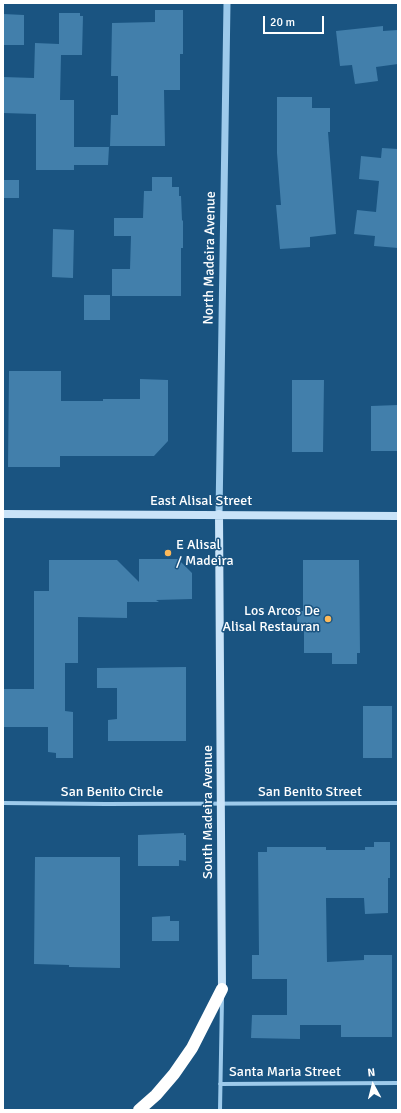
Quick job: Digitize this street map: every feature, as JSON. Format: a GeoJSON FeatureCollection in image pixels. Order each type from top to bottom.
{"type":"FeatureCollection","features":[{"type":"Feature","properties":{"kind":"highway"},"geometry":{"type":"LineString","coordinates":[[139,1110],[156,1095],[174,1074],[192,1048],[222,989]]}},
{"type":"Feature","properties":{"kind":"main road","name":"East Alisal Street"},"geometry":{"type":"LineString","coordinates":[[3,514],[398,516]]}},
{"type":"Feature","properties":{"kind":"main road","name":"South Madeira Avenue"},"geometry":{"type":"LineString","coordinates":[[219,514],[222,989]]}},
{"type":"Feature","properties":{"kind":"street","name":"North Madeira Avenue"},"geometry":{"type":"LineString","coordinates":[[219,514],[227,3]]}},
{"type":"Feature","properties":{"kind":"street","name":"San Benito Circle"},"geometry":{"type":"LineString","coordinates":[[3,803],[222,803]]}},
{"type":"Feature","properties":{"kind":"street","name":"San Benito Street"},"geometry":{"type":"LineString","coordinates":[[222,803],[398,803]]}},
{"type":"Feature","properties":{"kind":"street","name":"South Madeira Avenue"},"geometry":{"type":"LineString","coordinates":[[220,1110],[222,989]]}},
{"type":"Feature","properties":{"kind":"street","name":"Santa Maria Street"},"geometry":{"type":"LineString","coordinates":[[220,1084],[398,1083]]}},
{"type":"Feature","properties":{"kind":"building"},"geometry":{"type":"Polygon","coordinates":[[[155,10],[183,10],[183,54],[180,54],[180,90],[164,90],[165,146],[110,146],[111,115],[118,115],[118,76],[111,76],[112,23],[155,22],[155,10]]]}},
{"type":"Feature","properties":{"kind":"building"},"geometry":{"type":"Polygon","coordinates":[[[59,13],[80,13],[80,16],[83,16],[82,55],[61,55],[60,100],[74,100],[74,147],[109,147],[108,165],[74,165],[74,170],[36,170],[36,114],[3,113],[3,77],[34,78],[35,43],[59,44],[59,13]]]}},
{"type":"Feature","properties":{"kind":"building"},"geometry":{"type":"Polygon","coordinates":[[[3,14],[24,15],[24,45],[3,45],[3,14]]]}},
{"type":"Feature","properties":{"kind":"building"},"geometry":{"type":"Polygon","coordinates":[[[383,26],[383,31],[398,30],[398,64],[376,67],[378,81],[355,84],[352,65],[340,66],[336,31],[383,26]]]}},
{"type":"Feature","properties":{"kind":"building"},"geometry":{"type":"Polygon","coordinates":[[[277,97],[312,97],[312,108],[330,108],[330,132],[328,132],[336,234],[310,237],[310,247],[280,249],[276,205],[281,205],[277,153],[277,97]]]}},
{"type":"Feature","properties":{"kind":"building"},"geometry":{"type":"Polygon","coordinates":[[[382,148],[398,149],[398,248],[374,246],[375,236],[354,234],[357,210],[376,212],[379,181],[359,179],[361,156],[381,158],[382,148]]]}},
{"type":"Feature","properties":{"kind":"building"},"geometry":{"type":"Polygon","coordinates":[[[152,177],[172,177],[172,187],[179,187],[183,221],[183,248],[181,248],[181,296],[112,296],[112,269],[130,269],[131,236],[114,236],[114,218],[143,218],[144,191],[152,191],[152,177]]]}},
{"type":"Feature","properties":{"kind":"building"},"geometry":{"type":"Polygon","coordinates":[[[3,180],[19,180],[19,198],[3,198],[3,180]]]}},
{"type":"Feature","properties":{"kind":"building"},"geometry":{"type":"Polygon","coordinates":[[[53,229],[74,230],[73,278],[52,277],[53,229]]]}},
{"type":"Feature","properties":{"kind":"building"},"geometry":{"type":"Polygon","coordinates":[[[84,295],[110,295],[110,320],[84,320],[84,295]]]}},
{"type":"Feature","properties":{"kind":"building"},"geometry":{"type":"Polygon","coordinates":[[[9,371],[61,371],[61,401],[140,399],[140,379],[168,380],[168,441],[154,456],[60,456],[60,467],[8,467],[9,371]]]}},
{"type":"Feature","properties":{"kind":"building"},"geometry":{"type":"Polygon","coordinates":[[[292,380],[324,380],[323,452],[292,452],[292,380]]]}},
{"type":"Feature","properties":{"kind":"building"},"geometry":{"type":"Polygon","coordinates":[[[398,405],[398,451],[371,451],[371,406],[398,405]]]}},
{"type":"Feature","properties":{"kind":"building"},"geometry":{"type":"Polygon","coordinates":[[[139,559],[178,559],[192,573],[192,599],[156,600],[159,602],[127,602],[127,618],[78,617],[78,663],[65,663],[65,711],[73,712],[73,758],[56,758],[56,753],[48,752],[48,727],[3,727],[3,689],[34,689],[34,591],[49,591],[49,560],[117,560],[139,582],[139,559]]]}},
{"type":"Feature","properties":{"kind":"building","name":"Los Arcos De Alisal Restauran"},"geometry":{"type":"Polygon","coordinates":[[[303,560],[359,560],[360,653],[357,653],[357,664],[332,664],[332,653],[304,653],[304,628],[297,628],[297,611],[303,611],[303,560]]]}},
{"type":"Feature","properties":{"kind":"building"},"geometry":{"type":"Polygon","coordinates":[[[186,667],[186,741],[108,741],[108,720],[117,719],[117,688],[97,688],[97,668],[186,667]]]}},
{"type":"Feature","properties":{"kind":"building"},"geometry":{"type":"Polygon","coordinates":[[[363,706],[392,706],[392,758],[363,758],[363,706]]]}},
{"type":"Feature","properties":{"kind":"building"},"geometry":{"type":"Polygon","coordinates":[[[184,833],[184,835],[186,835],[186,861],[179,860],[179,866],[138,866],[138,835],[184,833]]]}},
{"type":"Feature","properties":{"kind":"building"},"geometry":{"type":"Polygon","coordinates":[[[374,842],[390,842],[388,913],[365,914],[364,898],[326,898],[327,962],[364,960],[364,955],[392,955],[392,1037],[341,1037],[341,1025],[300,1025],[300,1039],[251,1038],[252,1015],[287,1015],[287,979],[252,979],[252,955],[259,955],[258,852],[267,852],[267,847],[326,847],[326,850],[365,850],[365,847],[374,847],[374,842]]]}},
{"type":"Feature","properties":{"kind":"building"},"geometry":{"type":"Polygon","coordinates":[[[35,857],[120,857],[120,968],[69,967],[69,965],[34,964],[35,857]]]}},
{"type":"Feature","properties":{"kind":"building"},"geometry":{"type":"Polygon","coordinates":[[[170,916],[170,921],[179,921],[179,941],[152,941],[152,917],[170,916]]]}},
{"type":"Feature","properties":{"kind":"place","name":"E Alisal / Madeira"},"geometry":{"type":"Point","coordinates":[168,553]}},
{"type":"Feature","properties":{"kind":"place","name":"Los Arcos De Alisal Restauran"},"geometry":{"type":"Point","coordinates":[328,619]}}]}
